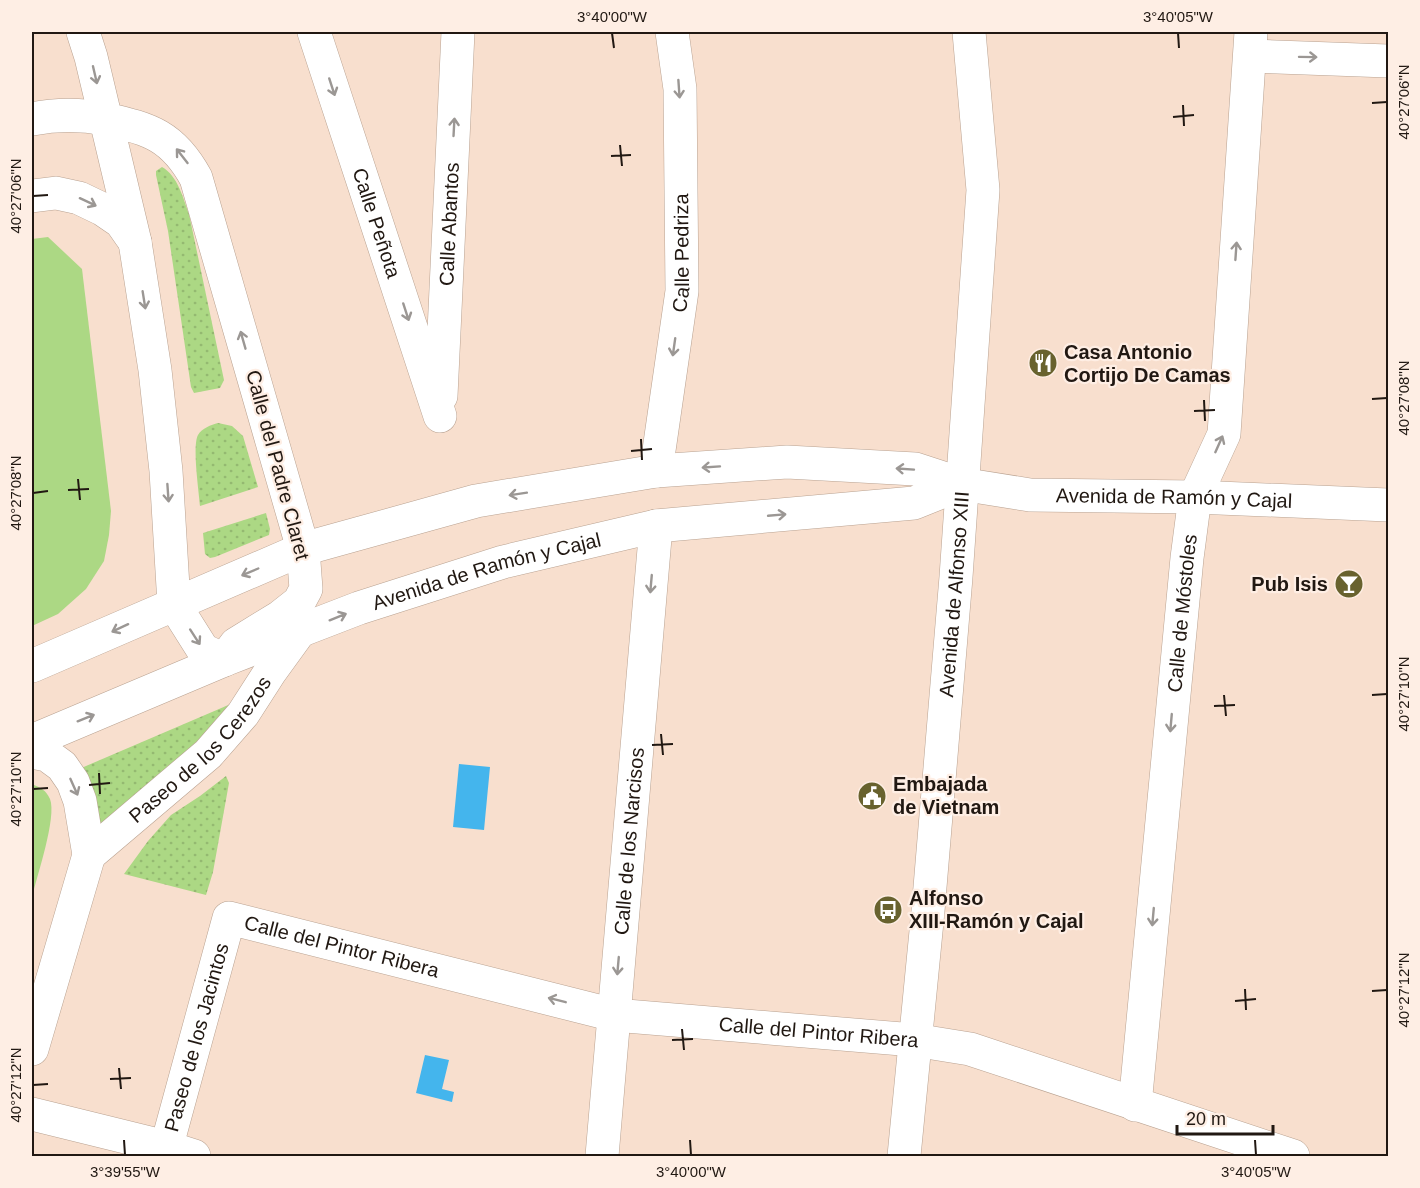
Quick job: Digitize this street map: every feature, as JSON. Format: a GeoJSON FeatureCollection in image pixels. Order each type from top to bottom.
{"type":"FeatureCollection","features":[{"type":"Feature","properties":{"kind":"main road"},"geometry":{"type":"LineString","coordinates":[[82,32],[91,57],[135,242],[155,370],[166,471],[174,604],[203,650],[224,660]]}},
{"type":"Feature","properties":{"kind":"main road","name":"Calle Peñota"},"geometry":{"type":"LineString","coordinates":[[314,32],[440,416]]}},
{"type":"Feature","properties":{"kind":"main road","name":"Calle Abantos"},"geometry":{"type":"LineString","coordinates":[[440,416],[458,32]]}},
{"type":"Feature","properties":{"kind":"main road","name":"Calle Pedriza"},"geometry":{"type":"LineString","coordinates":[[656,471],[682,291],[680,89],[672,32]]}},
{"type":"Feature","properties":{"kind":"main road","name":"Avenida de Alfonso XIII"},"geometry":{"type":"LineString","coordinates":[[904,1156],[929,899],[983,190],[969,32]]}},
{"type":"Feature","properties":{"kind":"main road"},"geometry":{"type":"LineString","coordinates":[[1250,44],[1389,61]]}},
{"type":"Feature","properties":{"kind":"main road","name":"Calle de Móstoles"},"geometry":{"type":"LineString","coordinates":[[1136,1106],[1186,570],[1195,498],[1224,434],[1250,44]]}},
{"type":"Feature","properties":{"kind":"main road","name":"Calle del Padre Claret"},"geometry":{"type":"LineString","coordinates":[[32,119],[63,114],[82,115],[139,127],[175,147],[196,178],[303,549],[306,590],[299,602],[280,617],[236,644],[224,660]]}},
{"type":"Feature","properties":{"kind":"main road"},"geometry":{"type":"LineString","coordinates":[[32,196],[56,193],[79,198],[102,209],[121,222],[135,242]]}},
{"type":"Feature","properties":{"kind":"main road","name":"Avenida de Ramón y Cajal"},"geometry":{"type":"LineString","coordinates":[[32,666],[303,549],[476,501],[656,471],[787,462],[915,469],[961,484],[1030,495],[1389,505]]}},
{"type":"Feature","properties":{"kind":"main road","name":"Avenida de Ramón y Cajal"},"geometry":{"type":"LineString","coordinates":[[32,741],[224,660],[359,608],[503,562],[656,526],[914,503],[961,484]]}},
{"type":"Feature","properties":{"kind":"main road","name":"Calle de los Narcisos"},"geometry":{"type":"LineString","coordinates":[[602,1156],[656,526]]}},
{"type":"Feature","properties":{"kind":"main road","name":"Paseo de los Cerezos"},"geometry":{"type":"LineString","coordinates":[[89,855],[208,754],[243,714],[299,632]]}},
{"type":"Feature","properties":{"kind":"main road"},"geometry":{"type":"LineString","coordinates":[[32,752],[47,755],[62,766],[73,782],[80,801],[89,855],[32,1049]]}},
{"type":"Feature","properties":{"kind":"main road","name":"Calle del Pintor Ribera"},"geometry":{"type":"LineString","coordinates":[[229,918],[614,1015],[914,1040],[970,1049],[1136,1106],[1240,1148],[1293,1156]]}},
{"type":"Feature","properties":{"kind":"main road","name":"Paseo de los Jacintos"},"geometry":{"type":"LineString","coordinates":[[175,1153],[229,918]]}},
{"type":"Feature","properties":{"kind":"main road"},"geometry":{"type":"LineString","coordinates":[[32,1114],[175,1153]]}},
{"type":"Feature","properties":{"kind":"green space"},"geometry":{"type":"Polygon","coordinates":[[[162,167],[176,182],[189,214],[224,380],[220,388],[194,393],[191,387],[168,231],[156,175],[156,171],[162,167]]]}},
{"type":"Feature","properties":{"kind":"green space"},"geometry":{"type":"Polygon","coordinates":[[[48,237],[82,269],[111,511],[104,561],[86,589],[58,614],[32,626],[32,239],[48,237]]]}},
{"type":"Feature","properties":{"kind":"green space"},"geometry":{"type":"Polygon","coordinates":[[[218,423],[232,426],[243,436],[258,487],[200,506],[196,441],[202,430],[218,423]]]}},
{"type":"Feature","properties":{"kind":"green space"},"geometry":{"type":"Polygon","coordinates":[[[266,513],[270,529],[269,535],[215,557],[210,558],[205,554],[203,533],[266,513]]]}},
{"type":"Feature","properties":{"kind":"green space"},"geometry":{"type":"Polygon","coordinates":[[[233,703],[190,749],[96,845],[79,769],[233,703]]]}},
{"type":"Feature","properties":{"kind":"green space"},"geometry":{"type":"Polygon","coordinates":[[[226,776],[229,783],[213,872],[206,895],[124,874],[171,815],[226,776]]]}},
{"type":"Feature","properties":{"kind":"green space"},"geometry":{"type":"Polygon","coordinates":[[[32,784],[47,793],[50,799],[51,819],[32,897],[32,784]]]}},
{"type":"Feature","properties":{"kind":"water"},"geometry":{"type":"Polygon","coordinates":[[[459,764],[490,767],[484,830],[453,827],[459,764]]]}},
{"type":"Feature","properties":{"kind":"water"},"geometry":{"type":"Polygon","coordinates":[[[425,1055],[449,1060],[442,1089],[454,1092],[452,1102],[416,1093],[425,1055]]]}},
{"type":"Feature","properties":{"kind":"place","name":"Casa Antonio Cortijo De Camas"},"geometry":{"type":"Point","coordinates":[1043,363]}},
{"type":"Feature","properties":{"kind":"place","name":"Pub Isis"},"geometry":{"type":"Point","coordinates":[1349,584]}},
{"type":"Feature","properties":{"kind":"place","name":"Embajada de Vietnam"},"geometry":{"type":"Point","coordinates":[872,796]}},
{"type":"Feature","properties":{"kind":"place","name":"Alfonso XIII-Ramón y Cajal"},"geometry":{"type":"Point","coordinates":[888,910]}}]}
